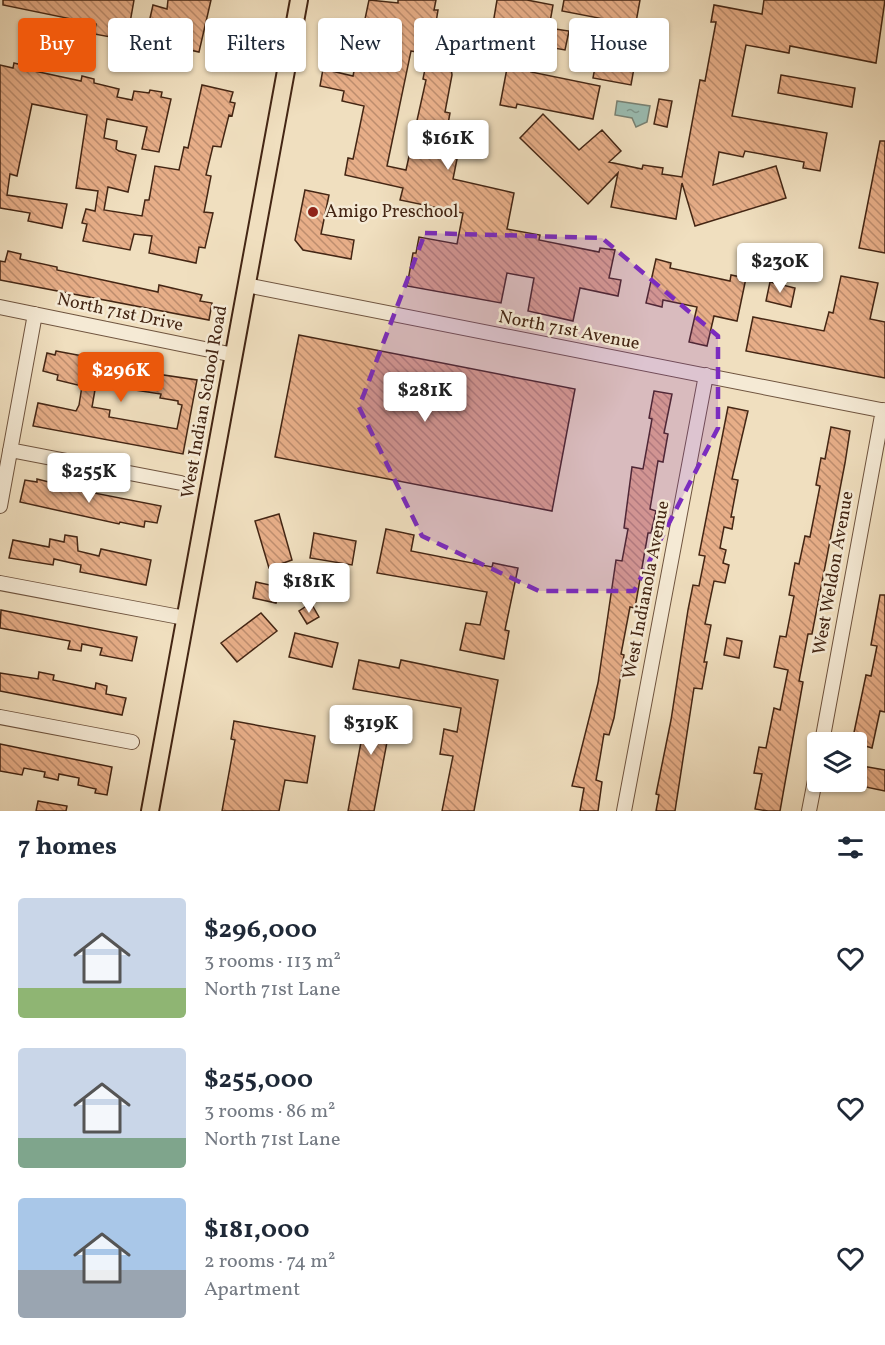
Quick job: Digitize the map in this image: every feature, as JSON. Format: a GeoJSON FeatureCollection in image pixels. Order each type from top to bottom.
{"type":"FeatureCollection","features":[{"type":"Feature","properties":{"kind":"main road","name":"West Indian School Road"},"geometry":{"type":"LineString","coordinates":[[150,811],[299,0]]}},
{"type":"Feature","properties":{"kind":"street","name":"North 71st Avenue"},"geometry":{"type":"LineString","coordinates":[[246,285],[884,410]]}},
{"type":"Feature","properties":{"kind":"street","name":"North 71st Drive"},"geometry":{"type":"LineString","coordinates":[[0,307],[234,355]]}},
{"type":"Feature","properties":{"kind":"street"},"geometry":{"type":"LineString","coordinates":[[0,506],[35,314]]}},
{"type":"Feature","properties":{"kind":"street","name":"West Indianola Avenue"},"geometry":{"type":"LineString","coordinates":[[624,811],[706,375]]}},
{"type":"Feature","properties":{"kind":"street","name":"West Weldon Avenue"},"geometry":{"type":"LineString","coordinates":[[824,732],[884,410]]}},
{"type":"Feature","properties":{"kind":"street"},"geometry":{"type":"LineString","coordinates":[[10,450],[181,483]]}},
{"type":"Feature","properties":{"kind":"street"},"geometry":{"type":"LineString","coordinates":[[0,583],[185,618]]}},
{"type":"Feature","properties":{"kind":"street"},"geometry":{"type":"LineString","coordinates":[[0,717],[132,742]]}},
{"type":"Feature","properties":{"kind":"street"},"geometry":{"type":"LineString","coordinates":[[809,811],[813,792]]}},
{"type":"Feature","properties":{"kind":"highlighted area"},"geometry":{"type":"Polygon","coordinates":[[[425,233],[602,238],[718,336],[718,428],[634,591],[539,591],[422,536],[359,407],[425,233]]]}},
{"type":"Feature","properties":{"kind":"water"},"geometry":{"type":"Polygon","coordinates":[[[617,101],[650,106],[647,122],[636,127],[632,118],[615,115],[617,101]]]}},
{"type":"Feature","properties":{"kind":"water"},"geometry":{"type":"Polygon","coordinates":[[[769,253],[783,256],[782,265],[795,267],[793,281],[765,276],[769,253]]]}},
{"type":"Feature","properties":{"kind":"building"},"geometry":{"type":"Polygon","coordinates":[[[3,0],[134,0],[131,18],[108,18],[108,37],[96,34],[96,18],[67,18],[3,5],[3,0]]]}},
{"type":"Feature","properties":{"kind":"building"},"geometry":{"type":"Polygon","coordinates":[[[168,0],[211,0],[199,52],[193,51],[193,18],[150,18],[153,5],[167,9],[168,0]]]}},
{"type":"Feature","properties":{"kind":"building"},"geometry":{"type":"Polygon","coordinates":[[[369,0],[398,3],[398,0],[436,0],[434,10],[438,10],[437,18],[414,18],[414,52],[411,51],[387,166],[406,170],[426,80],[423,79],[424,72],[452,72],[445,112],[450,113],[443,151],[458,154],[453,179],[514,193],[507,229],[540,235],[539,240],[599,252],[600,248],[615,250],[609,278],[621,280],[618,296],[580,288],[573,321],[528,311],[534,278],[507,273],[501,303],[407,286],[413,253],[416,253],[419,237],[457,244],[463,213],[400,200],[403,188],[345,175],[348,158],[353,159],[364,106],[342,101],[344,91],[320,86],[322,72],[353,76],[354,72],[402,72],[402,18],[365,18],[369,0]]]}},
{"type":"Feature","properties":{"kind":"building"},"geometry":{"type":"Polygon","coordinates":[[[497,0],[527,0],[553,5],[551,18],[494,18],[497,0]]]}},
{"type":"Feature","properties":{"kind":"building"},"geometry":{"type":"Polygon","coordinates":[[[564,0],[640,0],[637,18],[599,18],[562,11],[564,0]]]}},
{"type":"Feature","properties":{"kind":"building"},"geometry":{"type":"Polygon","coordinates":[[[764,0],[885,0],[876,63],[790,46],[789,53],[746,45],[732,116],[827,133],[820,171],[803,168],[804,162],[745,151],[743,157],[719,152],[713,185],[776,166],[786,198],[695,226],[682,183],[676,219],[611,207],[618,173],[588,204],[520,138],[543,114],[579,150],[602,130],[621,151],[609,162],[642,169],[643,165],[663,168],[662,174],[682,177],[700,80],[705,81],[716,22],[711,22],[714,5],[762,14],[764,0]]]}},
{"type":"Feature","properties":{"kind":"building"},"geometry":{"type":"Polygon","coordinates":[[[557,29],[569,31],[565,50],[557,49],[557,29]]]}},
{"type":"Feature","properties":{"kind":"building"},"geometry":{"type":"Polygon","coordinates":[[[14,63],[18,64],[18,72],[39,72],[81,81],[82,76],[94,79],[94,83],[119,89],[117,97],[132,100],[134,91],[149,93],[150,90],[162,92],[161,97],[171,99],[159,152],[142,149],[147,127],[107,119],[104,138],[117,141],[116,149],[119,151],[136,155],[128,192],[108,187],[104,210],[142,216],[145,200],[149,200],[155,166],[179,170],[184,147],[188,148],[202,85],[233,92],[230,102],[235,103],[232,116],[229,115],[221,147],[213,146],[206,175],[211,176],[204,212],[213,213],[205,248],[199,247],[196,263],[149,253],[152,236],[134,234],[130,250],[83,241],[87,224],[82,223],[86,209],[95,211],[98,191],[76,188],[87,115],[32,104],[17,176],[10,174],[7,195],[67,204],[62,228],[28,221],[30,213],[0,208],[0,65],[13,68],[14,63]]]}},
{"type":"Feature","properties":{"kind":"building"},"geometry":{"type":"Polygon","coordinates":[[[506,72],[531,72],[600,86],[593,119],[517,104],[516,108],[500,105],[506,72]]]}},
{"type":"Feature","properties":{"kind":"building"},"geometry":{"type":"Polygon","coordinates":[[[594,72],[633,72],[631,85],[593,78],[594,72]]]}},
{"type":"Feature","properties":{"kind":"building"},"geometry":{"type":"Polygon","coordinates":[[[781,75],[855,88],[852,107],[778,93],[781,75]]]}},
{"type":"Feature","properties":{"kind":"building"},"geometry":{"type":"Polygon","coordinates":[[[659,99],[672,101],[667,127],[654,124],[659,99]]]}},
{"type":"Feature","properties":{"kind":"building"},"geometry":{"type":"Polygon","coordinates":[[[880,141],[885,141],[885,253],[859,248],[880,141]]]}},
{"type":"Feature","properties":{"kind":"building","name":"Amigo Preschool"},"geometry":{"type":"Polygon","coordinates":[[[305,190],[329,195],[321,234],[354,240],[351,259],[303,250],[295,240],[305,190]]]}},
{"type":"Feature","properties":{"kind":"building"},"geometry":{"type":"Polygon","coordinates":[[[8,251],[21,254],[20,259],[57,267],[57,270],[158,292],[159,285],[202,295],[200,301],[212,303],[209,320],[0,280],[0,261],[5,262],[8,251]]]}},
{"type":"Feature","properties":{"kind":"building"},"geometry":{"type":"Polygon","coordinates":[[[656,259],[671,263],[670,268],[730,281],[731,275],[746,278],[737,321],[714,316],[707,346],[689,342],[697,307],[663,300],[662,307],[646,303],[656,259]]]}},
{"type":"Feature","properties":{"kind":"building"},"geometry":{"type":"Polygon","coordinates":[[[841,276],[878,283],[870,319],[885,322],[885,378],[746,351],[753,317],[824,331],[829,312],[833,313],[841,276]]]}},
{"type":"Feature","properties":{"kind":"building"},"geometry":{"type":"Polygon","coordinates":[[[770,282],[795,288],[791,307],[766,301],[770,282]]]}},
{"type":"Feature","properties":{"kind":"building"},"geometry":{"type":"Polygon","coordinates":[[[299,335],[575,389],[552,511],[275,457],[299,335]]]}},
{"type":"Feature","properties":{"kind":"building"},"geometry":{"type":"Polygon","coordinates":[[[56,351],[137,366],[137,371],[197,380],[183,454],[33,426],[38,403],[76,411],[79,405],[82,386],[57,380],[58,375],[43,371],[47,353],[55,355],[56,351]],[[96,384],[92,407],[110,410],[109,417],[177,429],[182,405],[178,404],[178,401],[160,398],[161,394],[96,384]]]}},
{"type":"Feature","properties":{"kind":"building"},"geometry":{"type":"Polygon","coordinates":[[[654,391],[672,394],[664,433],[668,434],[663,462],[658,461],[650,509],[656,511],[651,533],[648,533],[635,608],[630,607],[621,654],[624,655],[614,718],[609,735],[604,734],[596,780],[602,782],[598,811],[580,811],[584,788],[572,786],[598,683],[616,560],[622,561],[628,529],[624,528],[632,467],[643,469],[652,419],[649,418],[654,391]]]}},
{"type":"Feature","properties":{"kind":"building"},"geometry":{"type":"Polygon","coordinates":[[[728,407],[748,411],[732,479],[738,480],[731,517],[734,517],[732,529],[724,527],[720,548],[726,550],[723,563],[729,565],[725,583],[714,581],[705,624],[711,625],[704,662],[707,662],[702,689],[694,688],[675,811],[656,811],[659,795],[656,794],[671,720],[688,610],[693,585],[699,586],[705,556],[699,555],[728,407]]]}},
{"type":"Feature","properties":{"kind":"building"},"geometry":{"type":"Polygon","coordinates":[[[831,427],[850,431],[812,634],[808,634],[799,681],[803,682],[780,811],[755,809],[762,774],[754,773],[759,747],[766,748],[774,708],[780,710],[788,670],[774,667],[780,636],[786,637],[794,596],[789,595],[795,563],[799,564],[805,536],[810,537],[820,486],[816,485],[821,458],[825,459],[831,427]]]}},
{"type":"Feature","properties":{"kind":"building"},"geometry":{"type":"Polygon","coordinates":[[[37,479],[53,483],[53,485],[161,506],[157,523],[145,521],[144,527],[120,522],[119,524],[20,502],[25,480],[37,482],[37,479]]]}},
{"type":"Feature","properties":{"kind":"building"},"geometry":{"type":"Polygon","coordinates":[[[279,514],[292,560],[269,568],[255,521],[279,514]]]}},
{"type":"Feature","properties":{"kind":"building"},"geometry":{"type":"Polygon","coordinates":[[[386,529],[414,535],[411,551],[492,567],[493,563],[518,568],[505,630],[509,631],[504,659],[460,650],[466,623],[480,625],[487,592],[377,573],[386,529]]]}},
{"type":"Feature","properties":{"kind":"building"},"geometry":{"type":"Polygon","coordinates":[[[314,533],[356,541],[352,565],[310,558],[314,533]]]}},
{"type":"Feature","properties":{"kind":"building"},"geometry":{"type":"Polygon","coordinates":[[[65,535],[77,537],[78,551],[99,556],[101,549],[151,560],[146,585],[80,572],[81,565],[54,559],[53,565],[9,558],[13,540],[49,547],[50,539],[64,542],[65,535]]]}},
{"type":"Feature","properties":{"kind":"building"},"geometry":{"type":"Polygon","coordinates":[[[256,582],[279,587],[276,603],[253,598],[256,582]]]}},
{"type":"Feature","properties":{"kind":"building"},"geometry":{"type":"Polygon","coordinates":[[[880,595],[885,595],[885,712],[880,711],[872,748],[867,746],[867,732],[854,732],[866,675],[871,676],[877,646],[871,645],[880,595]]]}},
{"type":"Feature","properties":{"kind":"building"},"geometry":{"type":"Polygon","coordinates":[[[311,603],[319,617],[307,624],[299,611],[311,603]]]}},
{"type":"Feature","properties":{"kind":"building"},"geometry":{"type":"Polygon","coordinates":[[[1,610],[137,637],[132,661],[100,655],[102,648],[82,644],[81,651],[68,649],[70,641],[0,628],[1,610]]]}},
{"type":"Feature","properties":{"kind":"building"},"geometry":{"type":"Polygon","coordinates":[[[261,613],[277,631],[237,662],[221,643],[261,613]]]}},
{"type":"Feature","properties":{"kind":"building"},"geometry":{"type":"Polygon","coordinates":[[[295,633],[338,643],[332,667],[289,657],[295,633]]]}},
{"type":"Feature","properties":{"kind":"building"},"geometry":{"type":"Polygon","coordinates":[[[727,638],[742,641],[739,658],[724,655],[727,638]]]}},
{"type":"Feature","properties":{"kind":"building"},"geometry":{"type":"Polygon","coordinates":[[[359,660],[399,668],[401,660],[498,680],[474,811],[442,811],[453,756],[440,754],[444,729],[457,732],[461,708],[353,689],[359,660]]]}},
{"type":"Feature","properties":{"kind":"building"},"geometry":{"type":"Polygon","coordinates":[[[39,672],[54,675],[53,680],[95,689],[96,683],[107,686],[106,694],[126,698],[122,715],[0,691],[0,673],[38,679],[39,672]]]}},
{"type":"Feature","properties":{"kind":"building"},"geometry":{"type":"Polygon","coordinates":[[[355,709],[400,717],[396,743],[387,742],[374,811],[348,811],[362,737],[350,735],[355,709]]]}},
{"type":"Feature","properties":{"kind":"building"},"geometry":{"type":"Polygon","coordinates":[[[234,721],[315,736],[307,783],[285,780],[279,811],[222,811],[235,740],[231,739],[234,721]]]}},
{"type":"Feature","properties":{"kind":"building"},"geometry":{"type":"Polygon","coordinates":[[[0,744],[112,767],[107,795],[95,793],[96,789],[78,785],[79,778],[59,774],[58,780],[44,777],[45,772],[24,768],[22,775],[0,771],[0,744]]]}},
{"type":"Feature","properties":{"kind":"building"},"geometry":{"type":"Polygon","coordinates":[[[867,767],[885,770],[885,791],[867,787],[867,767]]]}},
{"type":"Feature","properties":{"kind":"building"},"geometry":{"type":"Polygon","coordinates":[[[38,801],[67,806],[66,811],[36,811],[38,801]]]}},
{"type":"Feature","properties":{"kind":"place","name":"Amigo Preschool"},"geometry":{"type":"Point","coordinates":[313,212]}}]}
